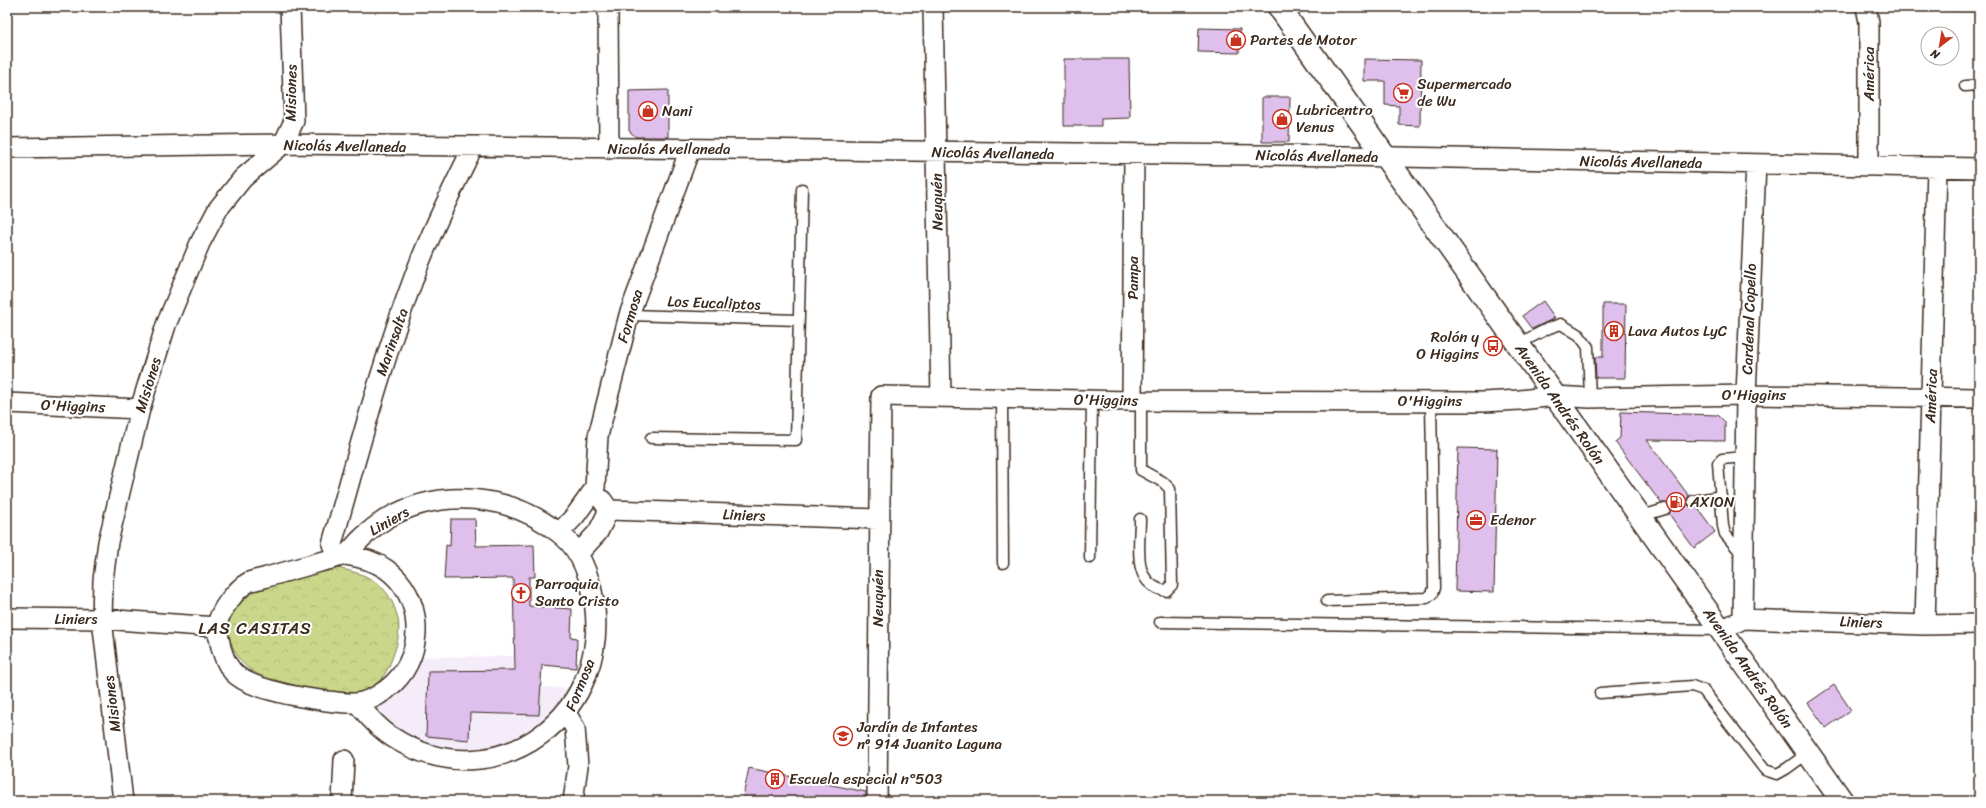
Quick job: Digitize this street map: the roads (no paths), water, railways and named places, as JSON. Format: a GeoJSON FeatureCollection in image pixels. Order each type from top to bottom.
{"type":"FeatureCollection","features":[{"type":"Feature","properties":{"kind":"main road","name":"Avenida Andrés Rolón"},"geometry":{"type":"LineString","coordinates":[[1279,7],[1387,157],[1842,801]]}},
{"type":"Feature","properties":{"kind":"street","name":"Misiones"},"geometry":{"type":"LineString","coordinates":[[123,801],[102,619],[108,542],[140,409],[166,325],[200,243],[218,209],[243,178],[283,144],[294,122],[290,7]]}},
{"type":"Feature","properties":{"kind":"street"},"geometry":{"type":"LineString","coordinates":[[608,7],[609,149]]}},
{"type":"Feature","properties":{"kind":"street","name":"Neuquén"},"geometry":{"type":"LineString","coordinates":[[933,7],[941,397]]}},
{"type":"Feature","properties":{"kind":"street","name":"América"},"geometry":{"type":"LineString","coordinates":[[1866,7],[1869,22],[1869,166]]}},
{"type":"Feature","properties":{"kind":"street","name":"Nicolás Avellaneda"},"geometry":{"type":"LineString","coordinates":[[7,148],[283,144],[936,153],[1387,157],[1979,168]]}},
{"type":"Feature","properties":{"kind":"street","name":"Marinsalta"},"geometry":{"type":"LineString","coordinates":[[339,549],[376,388],[416,271],[443,209],[473,147]]}},
{"type":"Feature","properties":{"kind":"street","name":"Formosa"},"geometry":{"type":"LineString","coordinates":[[595,488],[598,436],[629,315],[690,149]]}},
{"type":"Feature","properties":{"kind":"street","name":"Pampa"},"geometry":{"type":"LineString","coordinates":[[1134,155],[1137,401]]}},
{"type":"Feature","properties":{"kind":"street","name":"Cardenal Copello"},"geometry":{"type":"LineString","coordinates":[[1743,618],[1746,394],[1756,164]]}},
{"type":"Feature","properties":{"kind":"street","name":"América"},"geometry":{"type":"LineString","coordinates":[[1925,624],[1937,168]]}},
{"type":"Feature","properties":{"kind":"street","name":"O'Higgins"},"geometry":{"type":"LineString","coordinates":[[880,396],[1137,401],[1512,401],[1555,396],[1590,398],[1746,394],[1979,398]]}},
{"type":"Feature","properties":{"kind":"street","name":"Neuquén"},"geometry":{"type":"LineString","coordinates":[[877,801],[880,396]]}},
{"type":"Feature","properties":{"kind":"street","name":"O'Higgins"},"geometry":{"type":"LineString","coordinates":[[7,403],[140,409]]}},
{"type":"Feature","properties":{"kind":"street"},"geometry":{"type":"LineString","coordinates":[[559,533],[576,516],[595,488],[609,510],[598,532],[578,554]]}},
{"type":"Feature","properties":{"kind":"street","name":"Liniers"},"geometry":{"type":"LineString","coordinates":[[339,549],[364,536],[385,520],[415,506],[434,501],[461,498],[487,500],[513,507],[537,518],[559,533],[573,546],[578,554]]}},
{"type":"Feature","properties":{"kind":"street","name":"Liniers"},"geometry":{"type":"LineString","coordinates":[[609,510],[878,519]]}},
{"type":"Feature","properties":{"kind":"street"},"geometry":{"type":"LineString","coordinates":[[339,549],[374,562],[387,570],[403,586],[413,607],[417,629],[415,647],[409,663],[400,677],[387,690],[372,698],[357,703],[302,697],[262,688],[234,673],[221,650],[217,627],[223,609],[248,583],[339,549]]}},
{"type":"Feature","properties":{"kind":"street","name":"Formosa"},"geometry":{"type":"LineString","coordinates":[[573,801],[578,766],[575,728],[566,713],[581,690],[591,663],[596,635],[596,607],[593,593],[590,580],[578,554]]}},
{"type":"Feature","properties":{"kind":"street","name":"Liniers"},"geometry":{"type":"LineString","coordinates":[[7,618],[102,619],[217,627]]}},
{"type":"Feature","properties":{"kind":"street"},"geometry":{"type":"LineString","coordinates":[[1722,630],[1743,618]]}},
{"type":"Feature","properties":{"kind":"street","name":"Liniers"},"geometry":{"type":"LineString","coordinates":[[1743,618],[1925,624],[1979,624]]}},
{"type":"Feature","properties":{"kind":"street"},"geometry":{"type":"LineString","coordinates":[[357,703],[372,721],[391,736],[407,745],[435,756],[459,759],[483,758],[506,753],[528,743],[548,730],[566,713]]}},
{"type":"Feature","properties":{"kind":"street"},"geometry":{"type":"LineString","coordinates":[[342,801],[344,760]]}},
{"type":"Feature","properties":{"kind":"lane"},"geometry":{"type":"LineString","coordinates":[[1965,86],[1979,85]]}},
{"type":"Feature","properties":{"kind":"lane"},"geometry":{"type":"LineString","coordinates":[[651,438],[796,440],[802,189]]}},
{"type":"Feature","properties":{"kind":"lane","name":"Los Eucaliptos"},"geometry":{"type":"LineString","coordinates":[[629,315],[798,320]]}},
{"type":"Feature","properties":{"kind":"lane"},"geometry":{"type":"LineString","coordinates":[[1518,344],[1549,328],[1561,324],[1579,335],[1588,347],[1590,398]]}},
{"type":"Feature","properties":{"kind":"lane"},"geometry":{"type":"LineString","coordinates":[[1002,398],[1003,563]]}},
{"type":"Feature","properties":{"kind":"lane"},"geometry":{"type":"LineString","coordinates":[[1090,558],[1092,400]]}},
{"type":"Feature","properties":{"kind":"lane"},"geometry":{"type":"LineString","coordinates":[[1137,401],[1141,470],[1163,482],[1170,489],[1172,585],[1166,591],[1156,589],[1145,581],[1140,566],[1140,519]]}},
{"type":"Feature","properties":{"kind":"lane"},"geometry":{"type":"LineString","coordinates":[[1326,601],[1427,598],[1432,594],[1434,588],[1431,401]]}},
{"type":"Feature","properties":{"kind":"lane"},"geometry":{"type":"LineString","coordinates":[[1743,555],[1725,534],[1723,526],[1718,463],[1722,459],[1745,457]]}},
{"type":"Feature","properties":{"kind":"lane"},"geometry":{"type":"LineString","coordinates":[[1693,501],[1721,496]]}},
{"type":"Feature","properties":{"kind":"lane"},"geometry":{"type":"LineString","coordinates":[[1640,517],[1665,509]]}},
{"type":"Feature","properties":{"kind":"lane"},"geometry":{"type":"LineString","coordinates":[[1160,622],[1722,630]]}},
{"type":"Feature","properties":{"kind":"lane"},"geometry":{"type":"LineString","coordinates":[[1600,693],[1692,686],[1703,690],[1765,770],[1777,774],[1808,753]]}},
{"type":"Feature","properties":{"kind":"place","name":"Partes de Motor"},"geometry":{"type":"Point","coordinates":[1236,40]}},
{"type":"Feature","properties":{"kind":"place","name":"Supermercado de Wu"},"geometry":{"type":"Point","coordinates":[1403,93]}},
{"type":"Feature","properties":{"kind":"place","name":"Nani"},"geometry":{"type":"Point","coordinates":[648,111]}},
{"type":"Feature","properties":{"kind":"place","name":"Lubricentro Venus"},"geometry":{"type":"Point","coordinates":[1282,119]}},
{"type":"Feature","properties":{"kind":"place","name":"Lava Autos LyC"},"geometry":{"type":"Point","coordinates":[1614,331]}},
{"type":"Feature","properties":{"kind":"place","name":"Rolón y O Higgins"},"geometry":{"type":"Point","coordinates":[1493,346]}},
{"type":"Feature","properties":{"kind":"place","name":"AXION"},"geometry":{"type":"Point","coordinates":[1676,502]}},
{"type":"Feature","properties":{"kind":"place","name":"Edenor"},"geometry":{"type":"Point","coordinates":[1476,520]}},
{"type":"Feature","properties":{"kind":"place","name":"Parroquia Santo Cristo"},"geometry":{"type":"Point","coordinates":[521,593]}},
{"type":"Feature","properties":{"kind":"place","name":"Jardín de Infantes nº 914 Juanito Laguna"},"geometry":{"type":"Point","coordinates":[843,736]}},
{"type":"Feature","properties":{"kind":"place","name":"Escuela especial n°503"},"geometry":{"type":"Point","coordinates":[775,779]}},
{"type":"Feature","properties":{"kind":"district","name":"LAS CASITAS"},"geometry":{"type":"Point","coordinates":[255,628]}}]}
